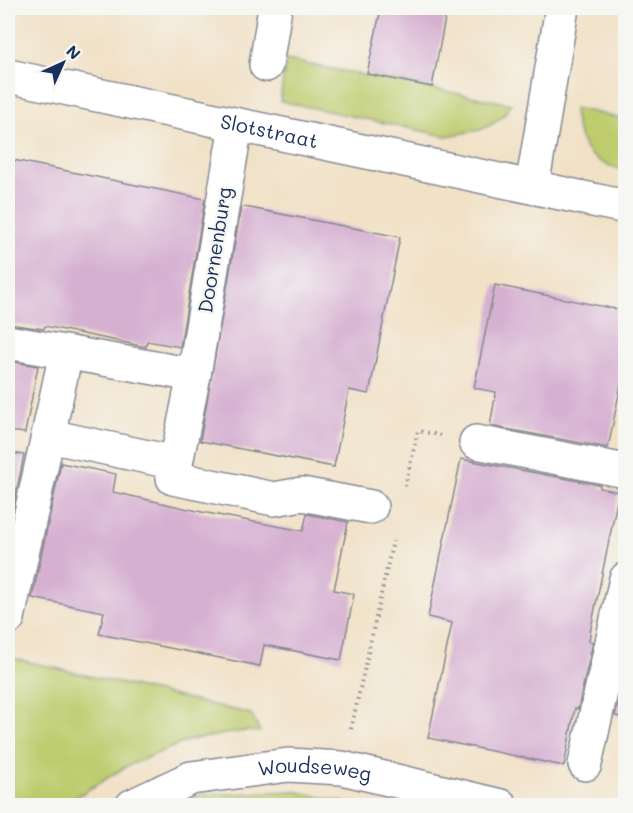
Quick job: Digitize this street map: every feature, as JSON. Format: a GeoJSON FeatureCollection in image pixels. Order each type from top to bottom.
{"type":"FeatureCollection","features":[{"type":"Feature","properties":{"kind":"street"},"geometry":{"type":"LineString","coordinates":[[266,66],[275,8]]}},
{"type":"Feature","properties":{"kind":"street"},"geometry":{"type":"LineString","coordinates":[[531,187],[562,8]]}},
{"type":"Feature","properties":{"kind":"street","name":"Slotstraat"},"geometry":{"type":"LineString","coordinates":[[8,76],[626,207]]}},
{"type":"Feature","properties":{"kind":"street","name":"Doornenburg"},"geometry":{"type":"LineString","coordinates":[[176,463],[194,375],[236,125]]}},
{"type":"Feature","properties":{"kind":"street"},"geometry":{"type":"LineString","coordinates":[[8,342],[194,375]]}},
{"type":"Feature","properties":{"kind":"street"},"geometry":{"type":"LineString","coordinates":[[8,618],[66,353]]}},
{"type":"Feature","properties":{"kind":"street"},"geometry":{"type":"LineString","coordinates":[[49,436],[176,463],[173,478],[274,499],[302,494],[371,507]]}},
{"type":"Feature","properties":{"kind":"street"},"geometry":{"type":"LineString","coordinates":[[476,441],[626,471]]}},
{"type":"Feature","properties":{"kind":"street"},"geometry":{"type":"LineString","coordinates":[[585,764],[626,579]]}},
{"type":"Feature","properties":{"kind":"street","name":"Woudseweg"},"geometry":{"type":"LineString","coordinates":[[132,806],[191,778],[288,765],[342,768],[501,806]]}},
{"type":"Feature","properties":{"kind":"path"},"geometry":{"type":"LineString","coordinates":[[404,493],[417,431],[476,441]]}},
{"type":"Feature","properties":{"kind":"path"},"geometry":{"type":"LineString","coordinates":[[342,768],[394,536]]}},
{"type":"Feature","properties":{"kind":"green space"},"geometry":{"type":"Polygon","coordinates":[[[286,60],[511,104],[503,116],[480,130],[446,136],[280,101],[286,60]]]}},
{"type":"Feature","properties":{"kind":"green space"},"geometry":{"type":"Polygon","coordinates":[[[574,108],[625,119],[625,170],[602,162],[587,150],[578,132],[574,108]]]}},
{"type":"Feature","properties":{"kind":"green space"},"geometry":{"type":"Polygon","coordinates":[[[8,657],[251,714],[260,732],[243,731],[190,740],[127,766],[63,805],[8,805],[8,657]]]}},
{"type":"Feature","properties":{"kind":"green space"},"geometry":{"type":"Polygon","coordinates":[[[294,791],[356,805],[171,806],[199,795],[294,791]]]}},
{"type":"Feature","properties":{"kind":"building"},"geometry":{"type":"Polygon","coordinates":[[[381,8],[447,8],[432,87],[367,74],[381,8]]]}},
{"type":"Feature","properties":{"kind":"building"},"geometry":{"type":"Polygon","coordinates":[[[8,159],[205,199],[180,347],[147,341],[146,347],[45,326],[44,329],[8,324],[8,159]]]}},
{"type":"Feature","properties":{"kind":"building"},"geometry":{"type":"Polygon","coordinates":[[[241,208],[400,237],[369,394],[349,390],[334,467],[200,441],[241,208]]]}},
{"type":"Feature","properties":{"kind":"building"},"geometry":{"type":"Polygon","coordinates":[[[495,285],[626,311],[626,360],[608,448],[490,426],[496,392],[474,388],[495,285]]]}},
{"type":"Feature","properties":{"kind":"building"},"geometry":{"type":"Polygon","coordinates":[[[8,361],[38,366],[25,433],[8,431],[8,361]]]}},
{"type":"Feature","properties":{"kind":"building"},"geometry":{"type":"Polygon","coordinates":[[[8,452],[24,455],[8,533],[8,452]]]}},
{"type":"Feature","properties":{"kind":"building"},"geometry":{"type":"Polygon","coordinates":[[[461,459],[600,485],[600,488],[619,492],[591,628],[589,641],[593,642],[578,709],[575,708],[564,766],[428,738],[452,623],[428,617],[461,459]]]}},
{"type":"Feature","properties":{"kind":"building"},"geometry":{"type":"Polygon","coordinates":[[[61,463],[116,474],[113,492],[202,512],[303,531],[307,514],[348,522],[334,590],[354,594],[341,660],[264,645],[260,666],[99,634],[104,612],[32,598],[61,463]]]}},
{"type":"Feature","properties":{"kind":"building"},"geometry":{"type":"Polygon","coordinates":[[[626,668],[626,718],[615,716],[626,668]]]}}]}
